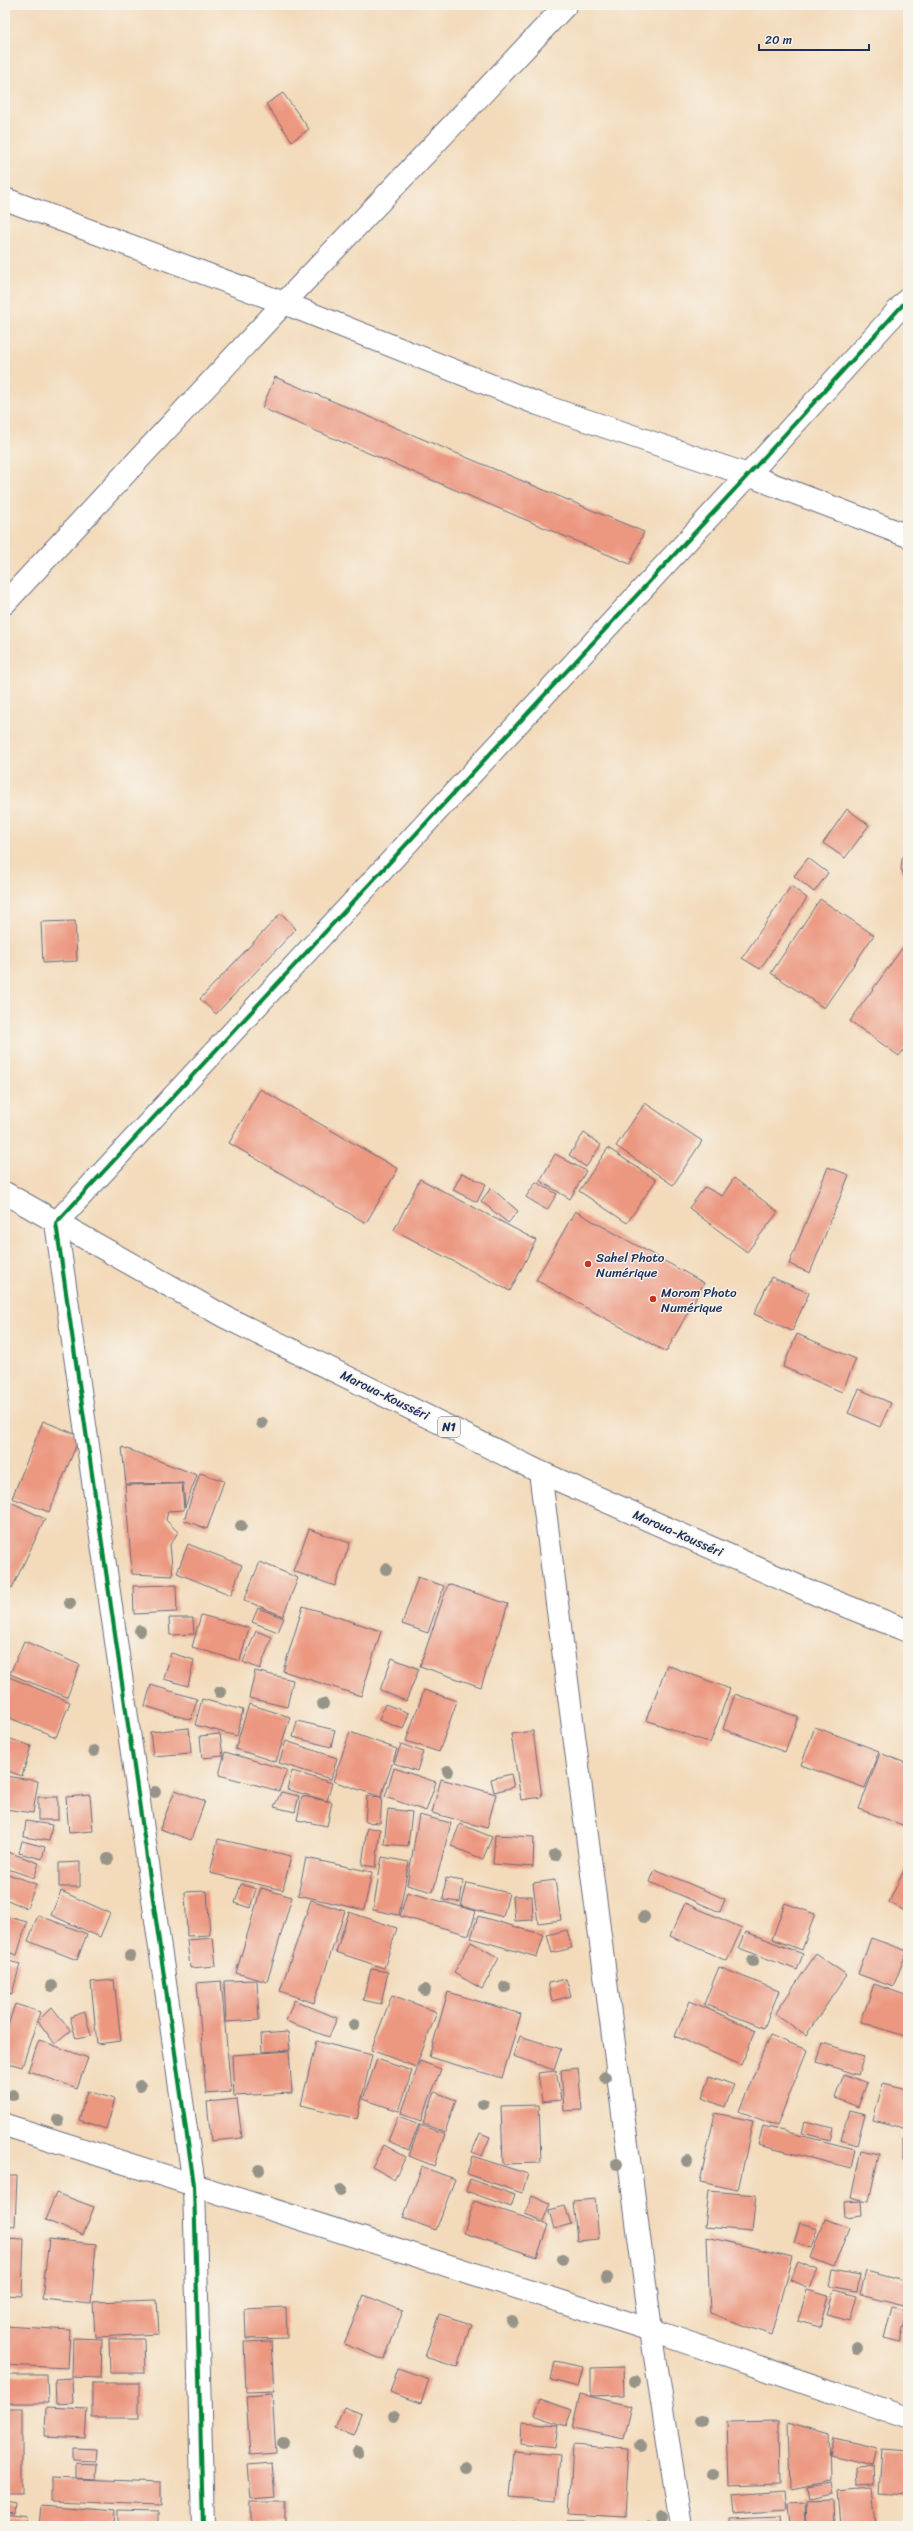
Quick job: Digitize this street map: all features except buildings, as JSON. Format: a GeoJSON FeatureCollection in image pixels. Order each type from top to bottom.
{"type":"FeatureCollection","features":[{"type":"Feature","properties":{"kind":"main road"},"geometry":{"type":"LineString","coordinates":[[5,603],[284,303],[566,5]]}},
{"type":"Feature","properties":{"kind":"main road"},"geometry":{"type":"LineString","coordinates":[[5,199],[284,303],[538,404],[748,475],[908,536]]}},
{"type":"Feature","properties":{"kind":"main road"},"geometry":{"type":"LineString","coordinates":[[203,2526],[194,2185],[56,1223],[748,475],[908,299]]}},
{"type":"Feature","properties":{"kind":"main road","name":"Maroua-Kousséri"},"geometry":{"type":"LineString","coordinates":[[5,1193],[225,1317],[540,1472],[816,1594],[908,1631]]}},
{"type":"Feature","properties":{"kind":"main road"},"geometry":{"type":"LineString","coordinates":[[540,1472],[651,2330],[681,2526]]}},
{"type":"Feature","properties":{"kind":"main road"},"geometry":{"type":"LineString","coordinates":[[5,2125],[651,2330],[908,2418]]}},
{"type":"Feature","properties":{"kind":"cycle path"},"geometry":{"type":"LineString","coordinates":[[203,2526],[194,2185],[56,1223],[748,475],[908,299]]}},
{"type":"Feature","properties":{"kind":"place","name":"Sahel Photo Numérique"},"geometry":{"type":"Point","coordinates":[588,1264]}},
{"type":"Feature","properties":{"kind":"place","name":"Morom Photo Numérique"},"geometry":{"type":"Point","coordinates":[653,1299]}}]}
